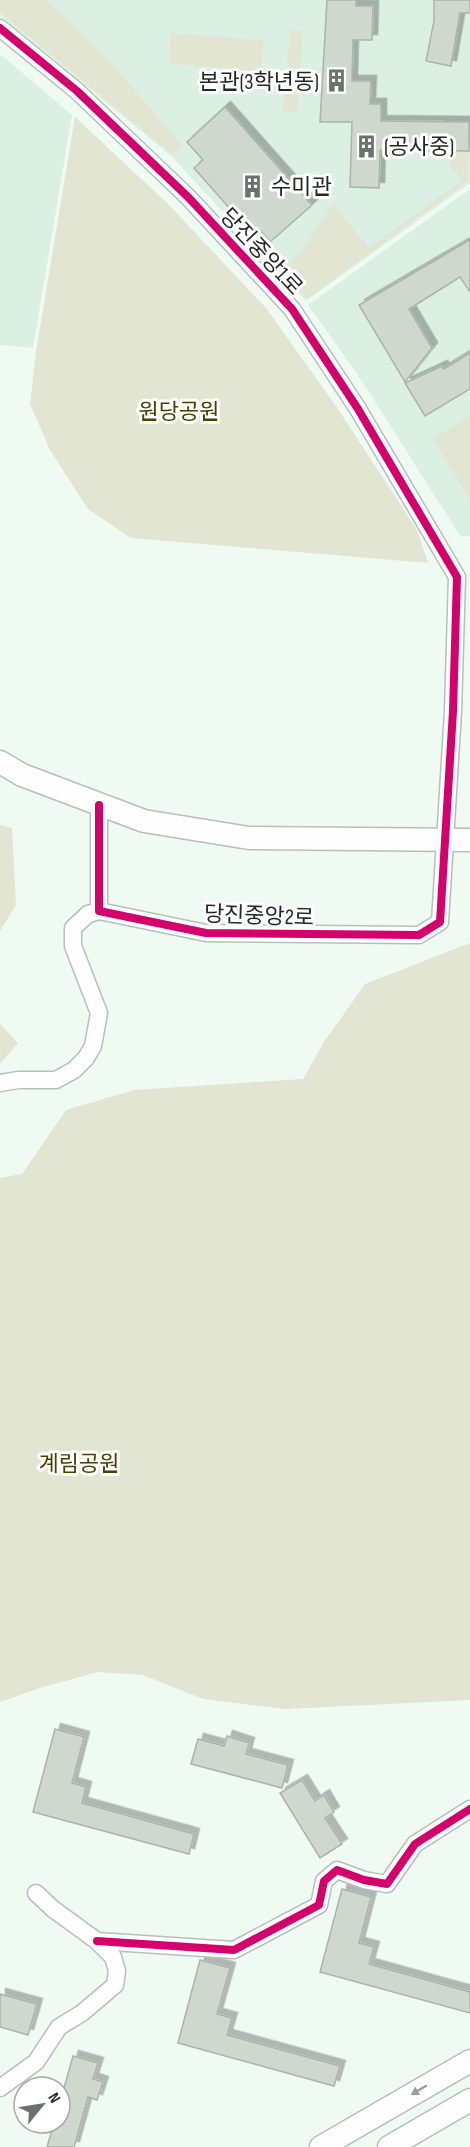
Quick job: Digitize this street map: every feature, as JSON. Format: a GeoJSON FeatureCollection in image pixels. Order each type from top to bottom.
{"type":"FeatureCollection","features":[{"type":"Feature","properties":{"kind":"street","name":"당진중앙1로"},"geometry":{"type":"LineString","coordinates":[[0,28],[77,91],[189,198],[292,309],[464,573]]}},
{"type":"Feature","properties":{"kind":"street"},"geometry":{"type":"LineString","coordinates":[[443,840],[464,573]]}},
{"type":"Feature","properties":{"kind":"street"},"geometry":{"type":"LineString","coordinates":[[0,762],[22,775],[144,821],[249,838],[470,840]]}},
{"type":"Feature","properties":{"kind":"street"},"geometry":{"type":"LineString","coordinates":[[0,1083],[18,1080],[56,1080],[74,1070],[86,1058],[93,1046],[99,1013],[73,945],[73,928],[88,914],[99,911],[99,805]]}},
{"type":"Feature","properties":{"kind":"street","name":"당진중앙2로"},"geometry":{"type":"LineString","coordinates":[[99,911],[206,933],[419,935],[440,922],[443,840]]}},
{"type":"Feature","properties":{"kind":"street"},"geometry":{"type":"LineString","coordinates":[[97,1941],[234,1950],[319,1905],[324,1881],[337,1870],[364,1880],[387,1884],[415,1844],[470,1809]]}},
{"type":"Feature","properties":{"kind":"street"},"geometry":{"type":"LineString","coordinates":[[0,2088],[36,2062],[59,2027],[82,2013],[114,1985],[117,1971],[113,1957],[97,1941],[53,1909],[36,1893]]}},
{"type":"Feature","properties":{"kind":"street"},"geometry":{"type":"LineString","coordinates":[[321,2147],[470,2061]]}},
{"type":"Feature","properties":{"kind":"street"},"geometry":{"type":"LineString","coordinates":[[389,2147],[470,2100]]}},
{"type":"Feature","properties":{"kind":"shaded area"},"geometry":{"type":"Polygon","coordinates":[[[0,0],[470,0],[470,183],[306,301],[171,156],[0,15],[0,0]]]}},
{"type":"Feature","properties":{"kind":"shaded area"},"geometry":{"type":"Polygon","coordinates":[[[0,54],[72,115],[33,348],[0,345],[0,54]]]}},
{"type":"Feature","properties":{"kind":"shaded area"},"geometry":{"type":"Polygon","coordinates":[[[470,189],[470,536],[461,537],[358,375],[308,305],[470,189]]]}},
{"type":"Feature","properties":{"kind":"green space"},"geometry":{"type":"Polygon","coordinates":[[[0,0],[46,0],[110,62],[182,145],[173,155],[0,12],[0,0]]]}},
{"type":"Feature","properties":{"kind":"green space"},"geometry":{"type":"Polygon","coordinates":[[[303,30],[297,112],[283,112],[290,31],[303,30]]]}},
{"type":"Feature","properties":{"kind":"green space"},"geometry":{"type":"Polygon","coordinates":[[[171,33],[264,40],[261,71],[169,64],[171,33]]]}},
{"type":"Feature","properties":{"kind":"green space","name":"원당공원"},"geometry":{"type":"Polygon","coordinates":[[[75,117],[168,204],[266,308],[336,406],[417,530],[428,563],[131,538],[88,509],[50,450],[30,404],[36,352],[75,117]]]}},
{"type":"Feature","properties":{"kind":"green space"},"geometry":{"type":"Polygon","coordinates":[[[470,123],[468,181],[306,300],[304,296],[312,289],[303,295],[281,271],[305,246],[333,204],[369,248],[464,179],[449,167],[470,123]]]}},
{"type":"Feature","properties":{"kind":"green space"},"geometry":{"type":"Polygon","coordinates":[[[470,416],[470,501],[433,438],[470,416]]]}},
{"type":"Feature","properties":{"kind":"green space"},"geometry":{"type":"Polygon","coordinates":[[[0,825],[12,828],[16,905],[0,931],[0,825]]]}},
{"type":"Feature","properties":{"kind":"green space","name":"계림공원"},"geometry":{"type":"Polygon","coordinates":[[[470,943],[470,1700],[285,1709],[203,1699],[143,1675],[98,1672],[0,1702],[0,1178],[22,1174],[66,1110],[134,1090],[303,1079],[324,1042],[365,984],[470,943]]]}},
{"type":"Feature","properties":{"kind":"green space"},"geometry":{"type":"Polygon","coordinates":[[[0,1024],[18,1043],[0,1064],[0,1024]]]}},
{"type":"Feature","properties":{"kind":"building"},"geometry":{"type":"Polygon","coordinates":[[[327,0],[356,0],[356,6],[373,6],[372,40],[353,40],[352,81],[371,81],[370,104],[381,104],[381,121],[469,122],[469,151],[380,150],[379,188],[350,187],[352,122],[320,122],[327,0]]]}},
{"type":"Feature","properties":{"kind":"building"},"geometry":{"type":"Polygon","coordinates":[[[434,0],[470,0],[470,13],[460,13],[451,66],[426,61],[434,21],[434,0]]]}},
{"type":"Feature","properties":{"kind":"building","name":"수미관"},"geometry":{"type":"Polygon","coordinates":[[[225,107],[312,205],[270,242],[260,230],[254,236],[194,168],[203,160],[187,142],[225,107]]]}},
{"type":"Feature","properties":{"kind":"building"},"geometry":{"type":"Polygon","coordinates":[[[470,240],[470,292],[460,277],[409,309],[432,348],[405,382],[359,305],[470,240]]]}},
{"type":"Feature","properties":{"kind":"building"},"geometry":{"type":"Polygon","coordinates":[[[470,353],[470,389],[425,416],[405,383],[442,366],[444,369],[470,353]]]}},
{"type":"Feature","properties":{"kind":"building"},"geometry":{"type":"Polygon","coordinates":[[[55,1729],[84,1737],[72,1783],[86,1787],[82,1803],[194,1834],[189,1854],[33,1812],[55,1729]]]}},
{"type":"Feature","properties":{"kind":"building"},"geometry":{"type":"Polygon","coordinates":[[[227,1736],[249,1743],[246,1754],[288,1765],[282,1788],[191,1764],[198,1739],[224,1746],[227,1736]]]}},
{"type":"Feature","properties":{"kind":"building"},"geometry":{"type":"Polygon","coordinates":[[[302,1780],[315,1801],[324,1795],[334,1812],[325,1818],[342,1844],[320,1858],[280,1793],[302,1780]]]}},
{"type":"Feature","properties":{"kind":"building"},"geometry":{"type":"Polygon","coordinates":[[[342,1889],[371,1897],[359,1943],[374,1947],[369,1964],[470,1992],[470,2013],[320,1972],[342,1889]]]}},
{"type":"Feature","properties":{"kind":"building"},"geometry":{"type":"Polygon","coordinates":[[[200,1960],[230,1968],[217,2014],[232,2018],[227,2035],[340,2066],[334,2086],[178,2043],[200,1960]]]}},
{"type":"Feature","properties":{"kind":"building"},"geometry":{"type":"Polygon","coordinates":[[[0,1994],[37,2004],[28,2035],[0,2027],[0,1994]]]}},
{"type":"Feature","properties":{"kind":"building"},"geometry":{"type":"Polygon","coordinates":[[[73,2056],[98,2063],[93,2079],[103,2082],[97,2100],[88,2097],[74,2147],[47,2147],[50,2135],[72,2135],[72,2075],[68,2075],[73,2056]]]}},
{"type":"Feature","properties":{"kind":"cycle path"},"geometry":{"type":"LineString","coordinates":[[0,28],[77,91],[189,198],[292,309],[358,409],[457,577],[453,711],[440,922],[419,935],[206,933],[99,911],[99,805]]}},
{"type":"Feature","properties":{"kind":"cycle path"},"geometry":{"type":"LineString","coordinates":[[97,1941],[234,1950],[319,1905],[324,1881],[337,1870],[364,1880],[387,1884],[415,1844],[470,1809]]}},
{"type":"Feature","properties":{"kind":"place","name":"본관(3학년동)"},"geometry":{"type":"Point","coordinates":[337,81]}},
{"type":"Feature","properties":{"kind":"place","name":"(공사중)"},"geometry":{"type":"Point","coordinates":[366,146]}},
{"type":"Feature","properties":{"kind":"place","name":"수미관"},"geometry":{"type":"Point","coordinates":[253,186]}}]}
